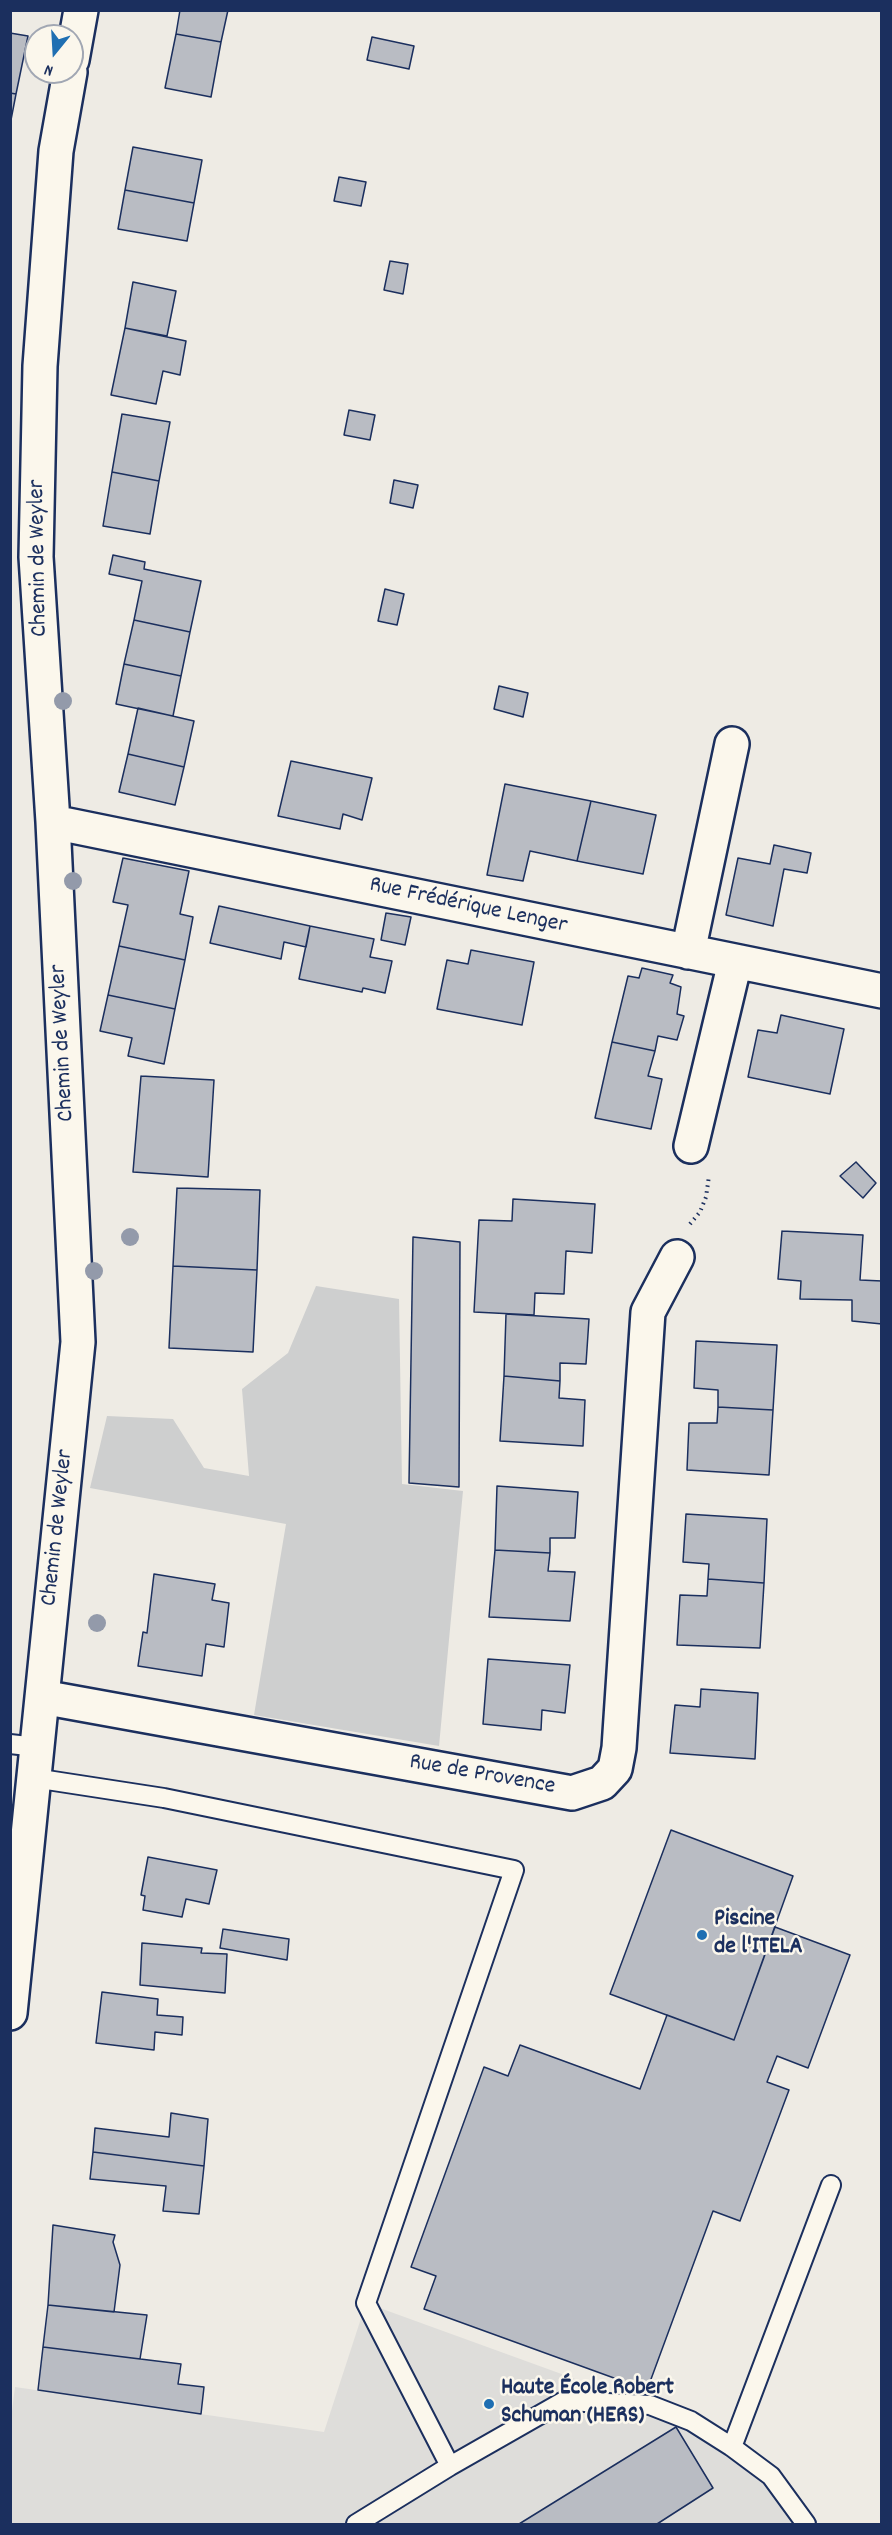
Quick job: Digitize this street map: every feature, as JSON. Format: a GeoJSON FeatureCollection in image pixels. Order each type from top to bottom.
{"type":"FeatureCollection","features":[{"type":"Feature","properties":{"kind":"street","name":"Chemin de Weyler"},"geometry":{"type":"LineString","coordinates":[[10,2013],[27,1756],[42,1697],[78,1342],[54,822],[36,557],[40,366],[56,151],[68,84]]}},
{"type":"Feature","properties":{"kind":"street"},"geometry":{"type":"LineString","coordinates":[[688,952],[732,744]]}},
{"type":"Feature","properties":{"kind":"street","name":"Rue Frédérique Lenger"},"geometry":{"type":"LineString","coordinates":[[54,822],[882,992]]}},
{"type":"Feature","properties":{"kind":"street"},"geometry":{"type":"LineString","coordinates":[[691,1146],[735,962]]}},
{"type":"Feature","properties":{"kind":"street","name":"Rue de Provence"},"geometry":{"type":"LineString","coordinates":[[42,1697],[572,1792],[602,1783],[615,1769],[619,1748],[648,1312],[677,1257]]}},
{"type":"Feature","properties":{"kind":"lane"},"geometry":{"type":"LineString","coordinates":[[27,1756],[164,1798],[514,1870],[366,2303],[450,2466]]}},
{"type":"Feature","properties":{"kind":"lane"},"geometry":{"type":"LineString","coordinates":[[732,2446],[831,2186]]}},
{"type":"Feature","properties":{"kind":"lane"},"geometry":{"type":"LineString","coordinates":[[356,2524],[450,2466],[564,2401],[650,2405],[691,2421],[732,2446],[771,2476],[806,2524]]}},
{"type":"Feature","properties":{"kind":"path"},"geometry":{"type":"LineString","coordinates":[[677,1257],[684,1232],[700,1212],[706,1197],[709,1179],[708,1168],[691,1146]]}},
{"type":"Feature","properties":{"kind":"shaded area"},"geometry":{"type":"Polygon","coordinates":[[[316,1286],[399,1299],[402,1484],[463,1491],[439,1746],[254,1715],[286,1524],[90,1488],[107,1416],[173,1419],[204,1468],[249,1476],[242,1389],[288,1353],[316,1286]]]}},
{"type":"Feature","properties":{"kind":"shaded area","name":"Haute École Robert Schuman (HERS)"},"geometry":{"type":"Polygon","coordinates":[[[366,2303],[691,2421],[732,2447],[806,2524],[11,2524],[10,2427],[15,2387],[324,2432],[366,2303]]]}},
{"type":"Feature","properties":{"kind":"building"},"geometry":{"type":"Polygon","coordinates":[[[180,10],[228,10],[221,42],[176,34],[180,10]]]}},
{"type":"Feature","properties":{"kind":"building"},"geometry":{"type":"Polygon","coordinates":[[[10,33],[24,35],[24,55],[16,94],[10,93],[10,33]]]}},
{"type":"Feature","properties":{"kind":"building"},"geometry":{"type":"Polygon","coordinates":[[[176,34],[221,42],[211,97],[165,88],[176,34]]]}},
{"type":"Feature","properties":{"kind":"building"},"geometry":{"type":"Polygon","coordinates":[[[372,37],[414,46],[409,69],[367,60],[372,37]]]}},
{"type":"Feature","properties":{"kind":"building"},"geometry":{"type":"Polygon","coordinates":[[[10,93],[16,94],[10,125],[10,93]]]}},
{"type":"Feature","properties":{"kind":"building"},"geometry":{"type":"Polygon","coordinates":[[[133,147],[202,160],[194,203],[125,190],[133,147]]]}},
{"type":"Feature","properties":{"kind":"building"},"geometry":{"type":"Polygon","coordinates":[[[339,177],[366,182],[361,206],[334,201],[339,177]]]}},
{"type":"Feature","properties":{"kind":"building"},"geometry":{"type":"Polygon","coordinates":[[[125,190],[194,203],[187,241],[118,229],[125,190]]]}},
{"type":"Feature","properties":{"kind":"building"},"geometry":{"type":"Polygon","coordinates":[[[390,261],[408,264],[403,294],[384,290],[390,261]]]}},
{"type":"Feature","properties":{"kind":"building"},"geometry":{"type":"Polygon","coordinates":[[[133,282],[176,291],[167,336],[125,328],[133,282]]]}},
{"type":"Feature","properties":{"kind":"building"},"geometry":{"type":"Polygon","coordinates":[[[125,328],[186,341],[180,375],[163,371],[156,404],[111,395],[125,328]]]}},
{"type":"Feature","properties":{"kind":"building"},"geometry":{"type":"Polygon","coordinates":[[[349,410],[375,415],[370,440],[344,435],[349,410]]]}},
{"type":"Feature","properties":{"kind":"building"},"geometry":{"type":"Polygon","coordinates":[[[122,414],[170,422],[159,481],[112,472],[122,414]]]}},
{"type":"Feature","properties":{"kind":"building"},"geometry":{"type":"Polygon","coordinates":[[[112,472],[159,481],[150,534],[103,526],[112,472]]]}},
{"type":"Feature","properties":{"kind":"building"},"geometry":{"type":"Polygon","coordinates":[[[394,480],[418,485],[413,508],[390,503],[394,480]]]}},
{"type":"Feature","properties":{"kind":"building"},"geometry":{"type":"Polygon","coordinates":[[[113,555],[145,562],[144,569],[201,581],[190,632],[134,620],[142,581],[109,574],[113,555]]]}},
{"type":"Feature","properties":{"kind":"building"},"geometry":{"type":"Polygon","coordinates":[[[385,589],[404,594],[397,625],[378,621],[385,589]]]}},
{"type":"Feature","properties":{"kind":"building"},"geometry":{"type":"Polygon","coordinates":[[[134,620],[190,632],[181,676],[124,664],[134,620]]]}},
{"type":"Feature","properties":{"kind":"building"},"geometry":{"type":"Polygon","coordinates":[[[124,664],[181,676],[173,716],[116,704],[124,664]]]}},
{"type":"Feature","properties":{"kind":"building"},"geometry":{"type":"Polygon","coordinates":[[[499,686],[528,693],[523,717],[494,709],[499,686]]]}},
{"type":"Feature","properties":{"kind":"building"},"geometry":{"type":"Polygon","coordinates":[[[138,708],[194,721],[184,767],[128,754],[138,708]]]}},
{"type":"Feature","properties":{"kind":"building"},"geometry":{"type":"Polygon","coordinates":[[[128,754],[184,767],[175,805],[119,792],[128,754]]]}},
{"type":"Feature","properties":{"kind":"building"},"geometry":{"type":"Polygon","coordinates":[[[291,761],[372,778],[362,820],[343,814],[340,829],[278,816],[291,761]]]}},
{"type":"Feature","properties":{"kind":"building"},"geometry":{"type":"Polygon","coordinates":[[[505,784],[591,801],[577,861],[530,851],[523,881],[487,875],[505,784]]]}},
{"type":"Feature","properties":{"kind":"building"},"geometry":{"type":"Polygon","coordinates":[[[591,801],[656,815],[643,874],[577,861],[591,801]]]}},
{"type":"Feature","properties":{"kind":"building"},"geometry":{"type":"Polygon","coordinates":[[[774,845],[811,853],[807,873],[784,869],[773,926],[726,915],[738,858],[770,864],[774,845]]]}},
{"type":"Feature","properties":{"kind":"building"},"geometry":{"type":"Polygon","coordinates":[[[123,858],[189,871],[180,914],[193,917],[185,960],[119,946],[128,905],[113,902],[123,858]]]}},
{"type":"Feature","properties":{"kind":"building"},"geometry":{"type":"Polygon","coordinates":[[[219,906],[310,926],[306,947],[284,942],[281,959],[210,943],[219,906]]]}},
{"type":"Feature","properties":{"kind":"building"},"geometry":{"type":"Polygon","coordinates":[[[386,913],[411,917],[405,945],[381,940],[386,913]]]}},
{"type":"Feature","properties":{"kind":"building"},"geometry":{"type":"Polygon","coordinates":[[[310,926],[374,939],[370,957],[392,961],[385,993],[363,988],[362,992],[299,979],[310,926]]]}},
{"type":"Feature","properties":{"kind":"building"},"geometry":{"type":"Polygon","coordinates":[[[119,946],[185,960],[175,1009],[108,995],[119,946]]]}},
{"type":"Feature","properties":{"kind":"building"},"geometry":{"type":"Polygon","coordinates":[[[471,950],[534,962],[522,1025],[437,1009],[447,960],[468,964],[471,950]]]}},
{"type":"Feature","properties":{"kind":"building"},"geometry":{"type":"Polygon","coordinates":[[[642,968],[673,975],[670,983],[681,987],[677,1014],[684,1016],[677,1040],[658,1036],[655,1051],[612,1042],[628,976],[639,978],[642,968]]]}},
{"type":"Feature","properties":{"kind":"building"},"geometry":{"type":"Polygon","coordinates":[[[108,995],[175,1009],[164,1064],[128,1056],[132,1038],[100,1031],[108,995]]]}},
{"type":"Feature","properties":{"kind":"building"},"geometry":{"type":"Polygon","coordinates":[[[781,1015],[844,1029],[830,1094],[748,1077],[758,1030],[777,1033],[781,1015]]]}},
{"type":"Feature","properties":{"kind":"building"},"geometry":{"type":"Polygon","coordinates":[[[612,1042],[655,1051],[648,1076],[662,1079],[651,1129],[595,1118],[612,1042]]]}},
{"type":"Feature","properties":{"kind":"building"},"geometry":{"type":"Polygon","coordinates":[[[141,1076],[214,1080],[208,1177],[133,1172],[141,1076]]]}},
{"type":"Feature","properties":{"kind":"building"},"geometry":{"type":"Polygon","coordinates":[[[856,1162],[876,1183],[863,1198],[840,1176],[856,1162]]]}},
{"type":"Feature","properties":{"kind":"building"},"geometry":{"type":"Polygon","coordinates":[[[177,1188],[260,1190],[257,1270],[173,1266],[177,1188]]]}},
{"type":"Feature","properties":{"kind":"building"},"geometry":{"type":"Polygon","coordinates":[[[513,1199],[595,1204],[592,1253],[566,1251],[564,1294],[535,1293],[534,1315],[474,1312],[479,1220],[512,1221],[513,1199]]]}},
{"type":"Feature","properties":{"kind":"building"},"geometry":{"type":"Polygon","coordinates":[[[782,1231],[863,1235],[860,1280],[882,1281],[882,1324],[852,1321],[852,1300],[800,1299],[801,1281],[778,1279],[782,1231]]]}},
{"type":"Feature","properties":{"kind":"building"},"geometry":{"type":"Polygon","coordinates":[[[413,1237],[460,1242],[459,1487],[409,1483],[413,1237]]]}},
{"type":"Feature","properties":{"kind":"building"},"geometry":{"type":"Polygon","coordinates":[[[173,1266],[257,1270],[253,1352],[169,1348],[173,1266]]]}},
{"type":"Feature","properties":{"kind":"building"},"geometry":{"type":"Polygon","coordinates":[[[506,1314],[589,1319],[586,1364],[560,1363],[560,1381],[504,1376],[506,1314]]]}},
{"type":"Feature","properties":{"kind":"building"},"geometry":{"type":"Polygon","coordinates":[[[696,1341],[777,1345],[773,1410],[718,1407],[718,1390],[694,1388],[696,1341]]]}},
{"type":"Feature","properties":{"kind":"building"},"geometry":{"type":"Polygon","coordinates":[[[504,1376],[560,1381],[559,1398],[585,1400],[583,1446],[500,1441],[504,1376]]]}},
{"type":"Feature","properties":{"kind":"building"},"geometry":{"type":"Polygon","coordinates":[[[718,1407],[773,1410],[769,1475],[687,1470],[689,1423],[717,1423],[718,1407]]]}},
{"type":"Feature","properties":{"kind":"building"},"geometry":{"type":"Polygon","coordinates":[[[497,1486],[578,1492],[575,1538],[550,1538],[550,1553],[495,1550],[497,1486]]]}},
{"type":"Feature","properties":{"kind":"building"},"geometry":{"type":"Polygon","coordinates":[[[686,1514],[767,1519],[764,1583],[708,1579],[709,1564],[683,1562],[686,1514]]]}},
{"type":"Feature","properties":{"kind":"building"},"geometry":{"type":"Polygon","coordinates":[[[495,1550],[550,1553],[548,1571],[575,1572],[570,1621],[489,1617],[495,1550]]]}},
{"type":"Feature","properties":{"kind":"building"},"geometry":{"type":"Polygon","coordinates":[[[154,1574],[215,1584],[212,1600],[229,1603],[224,1647],[206,1644],[202,1676],[138,1666],[143,1632],[147,1633],[154,1574]]]}},
{"type":"Feature","properties":{"kind":"building"},"geometry":{"type":"Polygon","coordinates":[[[708,1579],[764,1583],[760,1648],[677,1645],[680,1595],[707,1596],[708,1579]]]}},
{"type":"Feature","properties":{"kind":"building"},"geometry":{"type":"Polygon","coordinates":[[[488,1659],[570,1665],[565,1713],[542,1710],[541,1730],[483,1724],[488,1659]]]}},
{"type":"Feature","properties":{"kind":"building"},"geometry":{"type":"Polygon","coordinates":[[[701,1689],[758,1693],[755,1759],[670,1753],[675,1705],[700,1707],[701,1689]]]}},
{"type":"Feature","properties":{"kind":"building","name":"Piscine de l'ITELA"},"geometry":{"type":"Polygon","coordinates":[[[671,1830],[793,1876],[734,2040],[610,1994],[671,1830]]]}},
{"type":"Feature","properties":{"kind":"building"},"geometry":{"type":"Polygon","coordinates":[[[148,1857],[217,1870],[209,1904],[186,1899],[182,1917],[143,1910],[145,1896],[141,1895],[148,1857]]]}},
{"type":"Feature","properties":{"kind":"building"},"geometry":{"type":"Polygon","coordinates":[[[775,1927],[850,1955],[808,2068],[777,2056],[767,2082],[789,2090],[740,2221],[713,2211],[647,2390],[424,2309],[436,2276],[411,2267],[484,2067],[508,2076],[520,2045],[640,2089],[667,2015],[734,2040],[775,1927]]]}},
{"type":"Feature","properties":{"kind":"building"},"geometry":{"type":"Polygon","coordinates":[[[223,1929],[289,1939],[287,1960],[220,1948],[223,1929]]]}},
{"type":"Feature","properties":{"kind":"building"},"geometry":{"type":"Polygon","coordinates":[[[142,1943],[202,1948],[201,1953],[227,1954],[225,1993],[140,1985],[142,1943]]]}},
{"type":"Feature","properties":{"kind":"building"},"geometry":{"type":"Polygon","coordinates":[[[102,1992],[158,1999],[157,2015],[183,2017],[182,2035],[155,2032],[154,2050],[96,2043],[102,1992]]]}},
{"type":"Feature","properties":{"kind":"building"},"geometry":{"type":"Polygon","coordinates":[[[171,2113],[208,2119],[204,2166],[93,2152],[95,2128],[169,2137],[171,2113]]]}},
{"type":"Feature","properties":{"kind":"building"},"geometry":{"type":"Polygon","coordinates":[[[93,2152],[204,2166],[199,2214],[163,2211],[166,2186],[90,2179],[93,2152]]]}},
{"type":"Feature","properties":{"kind":"building"},"geometry":{"type":"Polygon","coordinates":[[[53,2225],[115,2235],[113,2242],[120,2265],[114,2312],[48,2305],[53,2225]]]}},
{"type":"Feature","properties":{"kind":"building"},"geometry":{"type":"Polygon","coordinates":[[[48,2305],[147,2315],[140,2359],[43,2347],[48,2305]]]}},
{"type":"Feature","properties":{"kind":"building"},"geometry":{"type":"Polygon","coordinates":[[[43,2347],[181,2364],[178,2384],[204,2387],[201,2414],[38,2390],[43,2347]]]}},
{"type":"Feature","properties":{"kind":"building"},"geometry":{"type":"Polygon","coordinates":[[[676,2427],[713,2488],[657,2524],[519,2524],[676,2427]]]}},
{"type":"Feature","properties":{"kind":"place","name":"Piscine de l'ITELA"},"geometry":{"type":"Point","coordinates":[702,1935]}},
{"type":"Feature","properties":{"kind":"place","name":"Haute École Robert Schuman (HERS)"},"geometry":{"type":"Point","coordinates":[489,2404]}}]}
